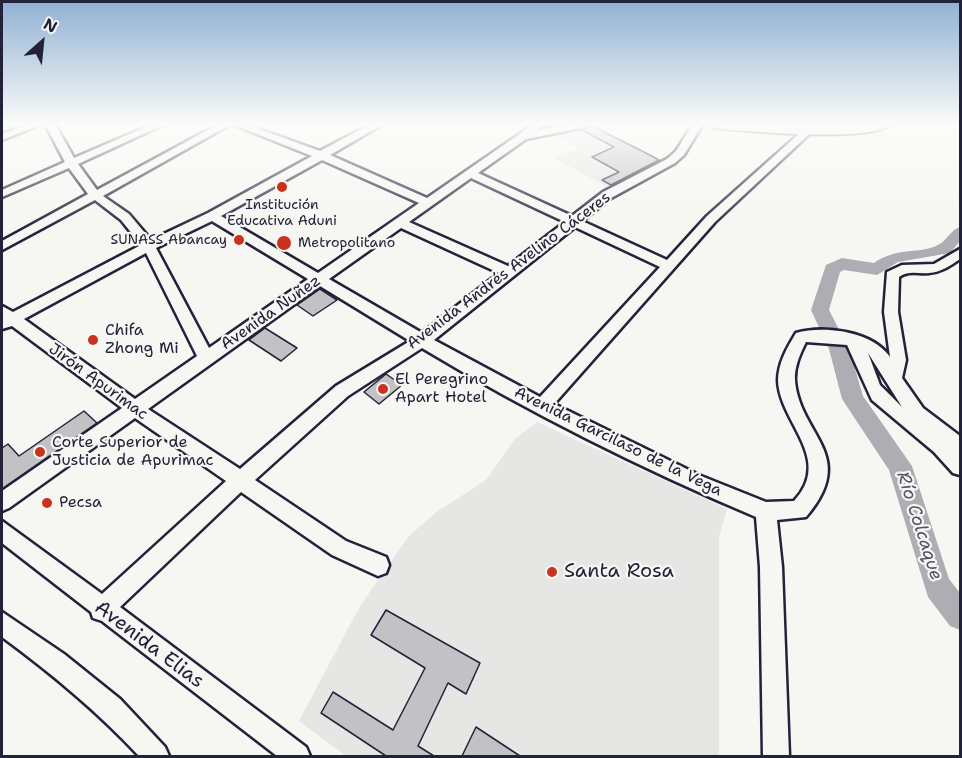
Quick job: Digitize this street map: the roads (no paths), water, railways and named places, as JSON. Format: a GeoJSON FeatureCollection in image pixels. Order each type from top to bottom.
{"type":"FeatureCollection","features":[{"type":"Feature","properties":{"kind":"street"},"geometry":{"type":"LineString","coordinates":[[69,159],[95,195],[125,217],[148,246],[206,358]]}},
{"type":"Feature","properties":{"kind":"street"},"geometry":{"type":"LineString","coordinates":[[2,194],[79,159]]}},
{"type":"Feature","properties":{"kind":"street"},"geometry":{"type":"LineString","coordinates":[[2,246],[161,159]]}},
{"type":"Feature","properties":{"kind":"street"},"geometry":{"type":"LineString","coordinates":[[5,319],[212,216],[312,159]]}},
{"type":"Feature","properties":{"kind":"street"},"geometry":{"type":"LineString","coordinates":[[330,159],[427,202]]}},
{"type":"Feature","properties":{"kind":"street","name":"Avenida Nuñez"},"geometry":{"type":"LineString","coordinates":[[2,502],[489,159]]}},
{"type":"Feature","properties":{"kind":"street","name":"Avenida Andrés Avelino Cáceres"},"geometry":{"type":"LineString","coordinates":[[101,610],[240,481],[342,392],[422,341],[607,195],[673,159]]}},
{"type":"Feature","properties":{"kind":"street"},"geometry":{"type":"LineString","coordinates":[[542,406],[667,265],[711,219],[776,159]]}},
{"type":"Feature","properties":{"kind":"street"},"geometry":{"type":"LineString","coordinates":[[469,173],[667,265]]}},
{"type":"Feature","properties":{"kind":"street","name":"Avenida Garcilaso de la Vega"},"geometry":{"type":"LineString","coordinates":[[212,216],[422,341],[542,406],[694,482],[766,511],[799,510],[813,492],[817,473],[816,452],[809,432],[788,395],[785,378],[791,351],[801,337],[815,335],[865,342],[877,349],[910,406],[960,445]]}},
{"type":"Feature","properties":{"kind":"street"},"geometry":{"type":"LineString","coordinates":[[399,222],[509,272]]}},
{"type":"Feature","properties":{"kind":"street"},"geometry":{"type":"LineString","coordinates":[[893,380],[898,360],[891,312],[892,275],[906,267],[928,269],[940,267],[960,253]]}},
{"type":"Feature","properties":{"kind":"street","name":"Jirón Apurimac"},"geometry":{"type":"LineString","coordinates":[[5,319],[339,548],[378,565]]}},
{"type":"Feature","properties":{"kind":"street"},"geometry":{"type":"LineString","coordinates":[[850,340],[860,348],[868,377],[879,396],[930,435],[960,466]]}},
{"type":"Feature","properties":{"kind":"street"},"geometry":{"type":"LineString","coordinates":[[766,511],[771,567],[776,756]]}},
{"type":"Feature","properties":{"kind":"street","name":"Avenida Elias"},"geometry":{"type":"LineString","coordinates":[[2,531],[101,610],[297,756]]}},
{"type":"Feature","properties":{"kind":"street"},"geometry":{"type":"LineString","coordinates":[[2,622],[56,662],[111,708],[156,756]]}},
{"type":"Feature","properties":{"kind":"waterway","name":"Río Colcaque"},"geometry":{"type":"LineString","coordinates":[[960,232],[944,249],[893,258],[877,269],[842,264],[832,269],[820,310],[839,349],[853,399],[900,466],[938,587],[960,616]]}},
{"type":"Feature","properties":{"kind":"place","name":"Institución Educativa Aduni"},"geometry":{"type":"Point","coordinates":[282,187]}},
{"type":"Feature","properties":{"kind":"place","name":"SUNASS Abancay"},"geometry":{"type":"Point","coordinates":[239,240]}},
{"type":"Feature","properties":{"kind":"place","name":"Metropolitano"},"geometry":{"type":"Point","coordinates":[284,243]}},
{"type":"Feature","properties":{"kind":"place","name":"Chifa Zhong Mi"},"geometry":{"type":"Point","coordinates":[93,340]}},
{"type":"Feature","properties":{"kind":"place","name":"El Peregrino Apart Hotel"},"geometry":{"type":"Point","coordinates":[383,389]}},
{"type":"Feature","properties":{"kind":"place","name":"Corte Superior de Justicia de Apurimac"},"geometry":{"type":"Point","coordinates":[40,452]}},
{"type":"Feature","properties":{"kind":"place","name":"Pecsa"},"geometry":{"type":"Point","coordinates":[47,503]}},
{"type":"Feature","properties":{"kind":"place","name":"Santa Rosa"},"geometry":{"type":"Point","coordinates":[552,572]}}]}
